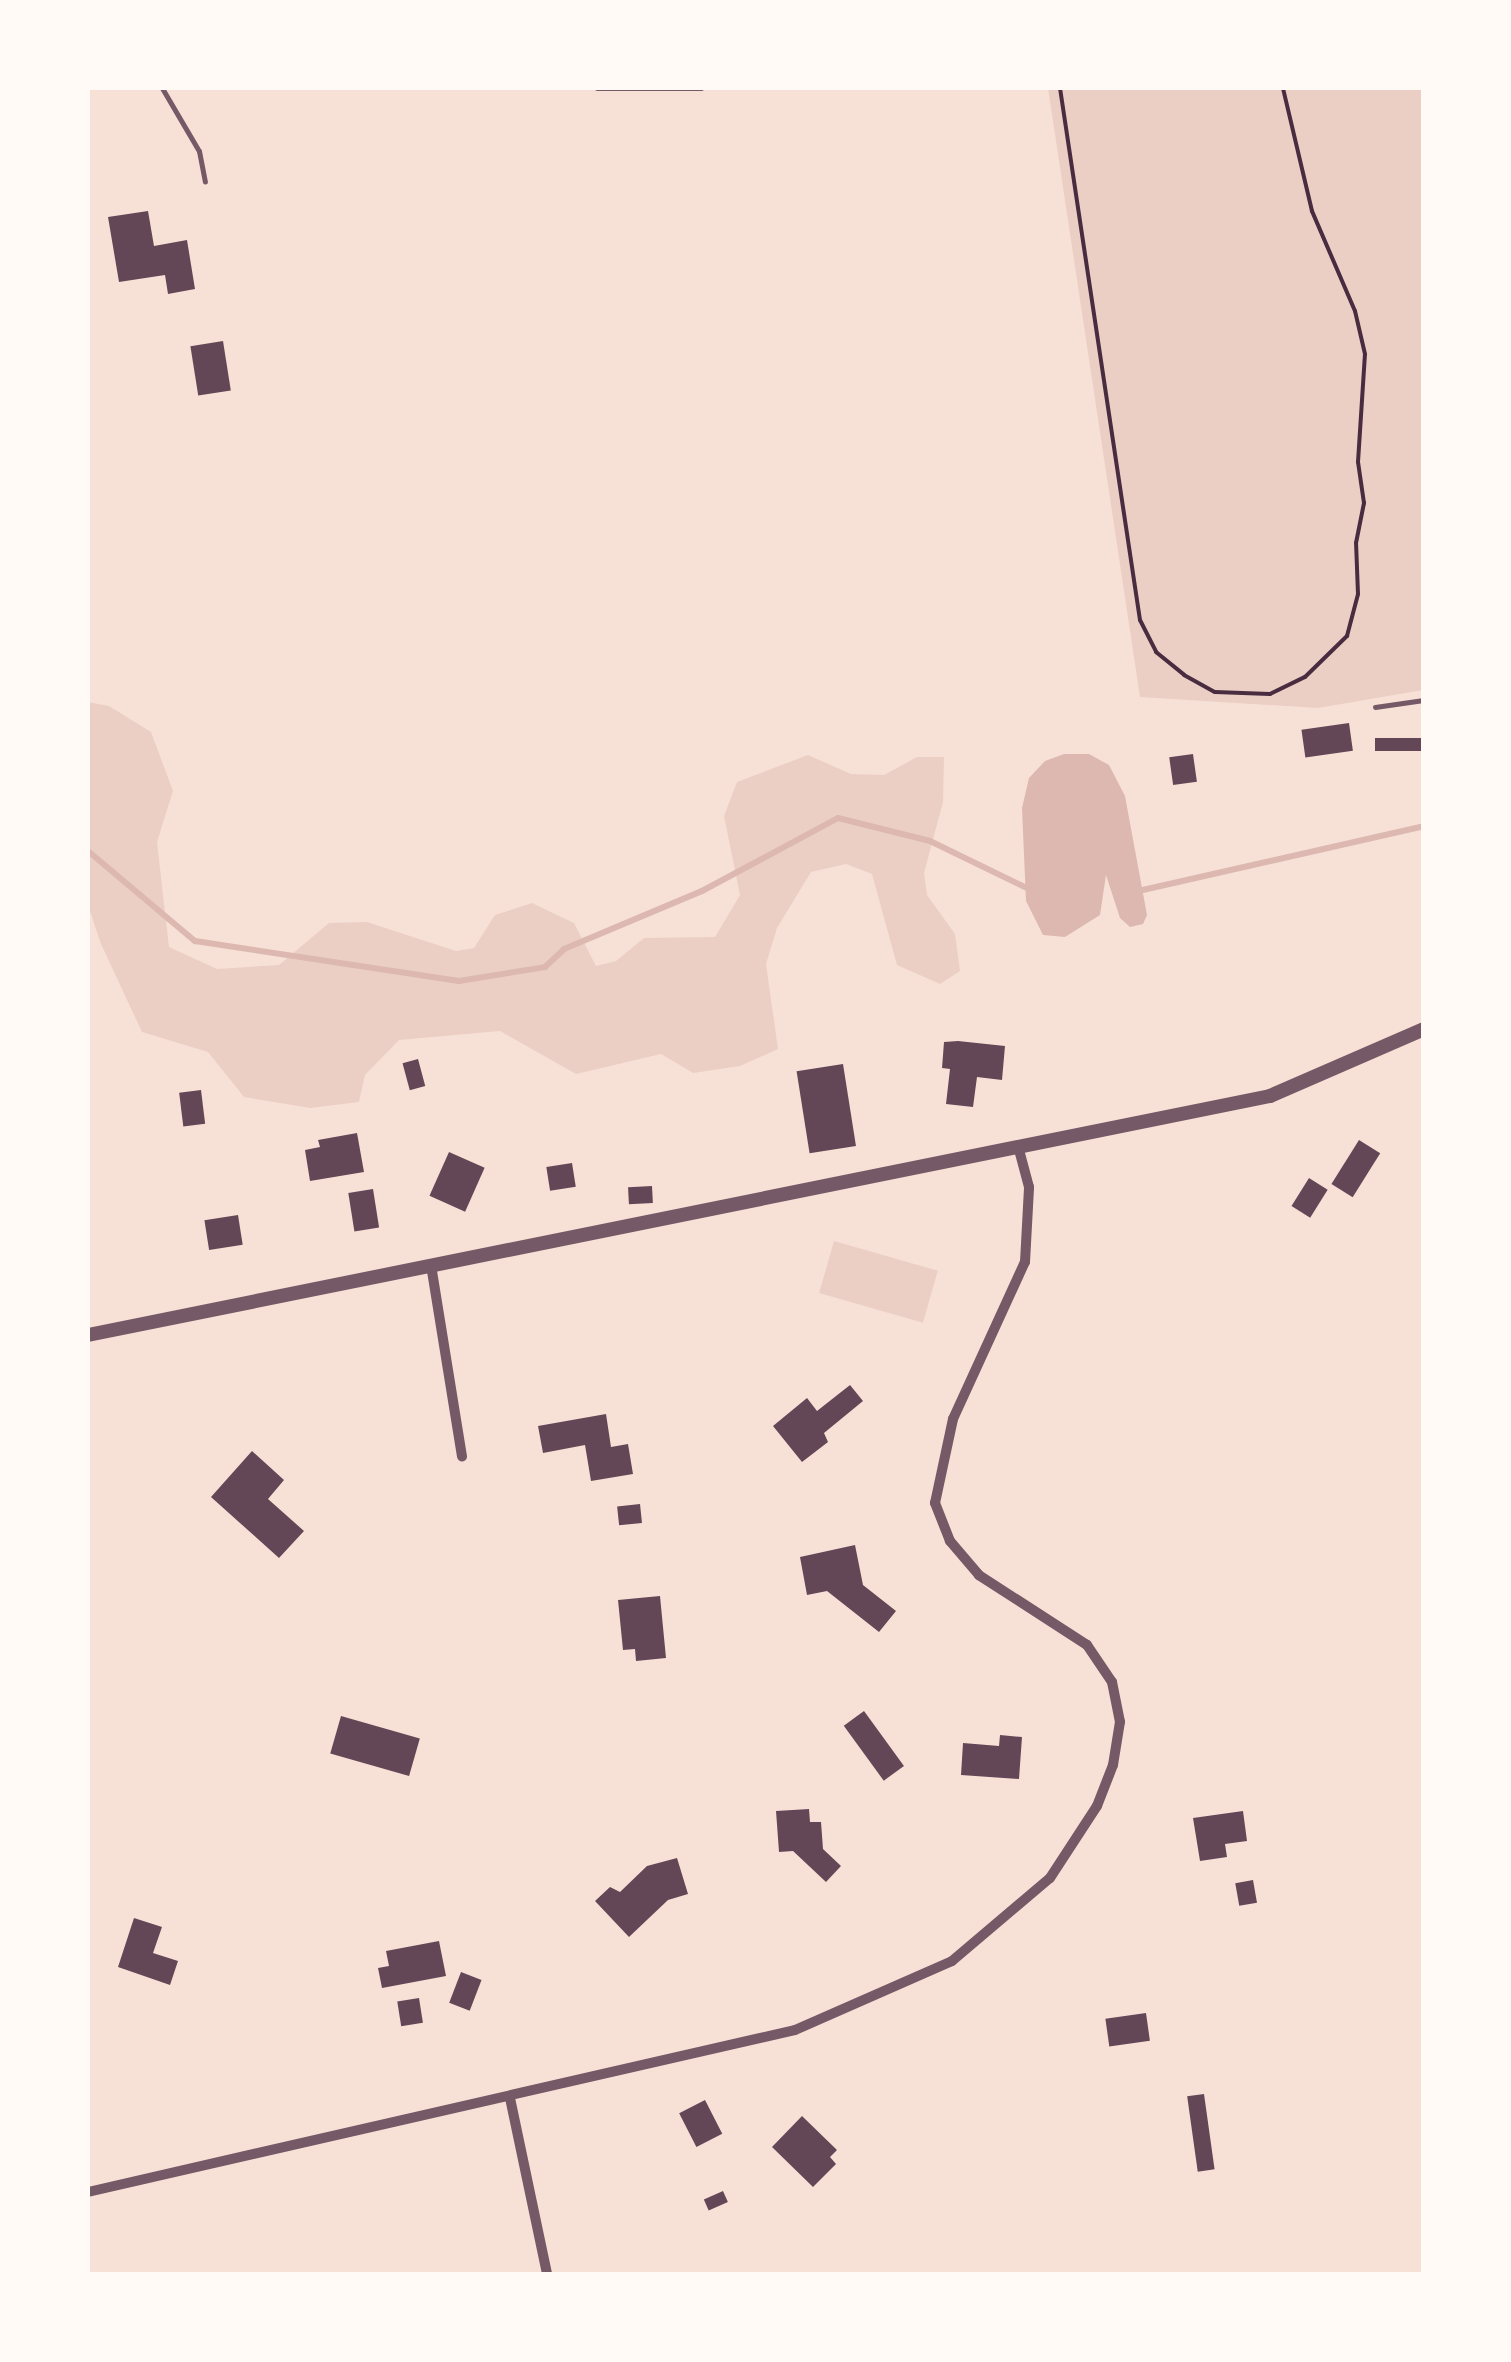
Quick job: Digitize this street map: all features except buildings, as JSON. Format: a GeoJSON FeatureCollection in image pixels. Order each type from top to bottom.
{"type":"FeatureCollection","features":[{"type":"Feature","properties":{"kind":"street"},"geometry":{"type":"LineString","coordinates":[[88,1335],[1270,1096],[1424,1029]]}},
{"type":"Feature","properties":{"kind":"street"},"geometry":{"type":"LineString","coordinates":[[88,2192],[754,2042],[914,1982],[1020,1909],[1076,1843],[1097,1806],[1120,1722],[1112,1682],[1087,1644],[979,1575],[950,1541],[935,1503],[953,1419],[1025,1262],[1030,1204],[1018,1146]]}},
{"type":"Feature","properties":{"kind":"street"},"geometry":{"type":"LineString","coordinates":[[430,1265],[462,1457]]}},
{"type":"Feature","properties":{"kind":"street"},"geometry":{"type":"LineString","coordinates":[[510,2098],[547,2274]]}},
{"type":"Feature","properties":{"kind":"lane"},"geometry":{"type":"LineString","coordinates":[[162,88],[199,151],[205,181]]}},
{"type":"Feature","properties":{"kind":"lane"},"geometry":{"type":"LineString","coordinates":[[597,88],[700,88]]}},
{"type":"Feature","properties":{"kind":"lane"},"geometry":{"type":"LineString","coordinates":[[1374,707],[1424,700]]}},
{"type":"Feature","properties":{"kind":"path"},"geometry":{"type":"LineString","coordinates":[[1060,88],[1140,620],[1156,652],[1184,675],[1215,692],[1270,694],[1305,678],[1347,636],[1358,594],[1356,543],[1364,504],[1358,462],[1365,354],[1354,311],[1312,211],[1282,88]]}},
{"type":"Feature","properties":{"kind":"shaded area"},"geometry":{"type":"Polygon","coordinates":[[[1048,88],[1423,88],[1423,690],[1318,708],[1140,697],[1048,88]]]}},
{"type":"Feature","properties":{"kind":"shaded area"},"geometry":{"type":"Polygon","coordinates":[[[88,702],[109,706],[151,732],[173,791],[157,842],[169,947],[217,969],[279,965],[329,923],[367,922],[456,951],[474,948],[495,915],[532,903],[574,923],[596,966],[616,961],[644,938],[715,937],[740,895],[724,816],[737,782],[808,755],[851,774],[884,775],[917,757],[944,757],[943,802],[924,873],[927,895],[955,934],[960,971],[940,984],[897,965],[872,874],[846,864],[811,872],[777,928],[766,964],[778,1049],[740,1066],[693,1073],[661,1054],[576,1074],[500,1031],[399,1040],[365,1075],[359,1102],[310,1108],[244,1097],[208,1052],[142,1032],[101,944],[88,905],[88,702]]]}},
{"type":"Feature","properties":{"kind":"shaded area"},"geometry":{"type":"Polygon","coordinates":[[[1064,754],[1089,754],[1109,765],[1125,796],[1147,915],[1143,924],[1130,927],[1120,918],[1106,875],[1100,915],[1065,937],[1043,935],[1026,901],[1022,808],[1029,778],[1045,761],[1064,754]]]}},
{"type":"Feature","properties":{"kind":"shaded area"},"geometry":{"type":"Polygon","coordinates":[[[834,1241],[938,1271],[923,1323],[819,1293],[834,1241]]]}},
{"type":"Feature","properties":{"kind":"waterway"},"geometry":{"type":"LineString","coordinates":[[88,851],[195,941],[459,981],[545,967],[564,949],[702,891],[838,818],[930,841],[1033,891]]}},
{"type":"Feature","properties":{"kind":"waterway"},"geometry":{"type":"LineString","coordinates":[[1134,892],[1424,826]]}}]}
